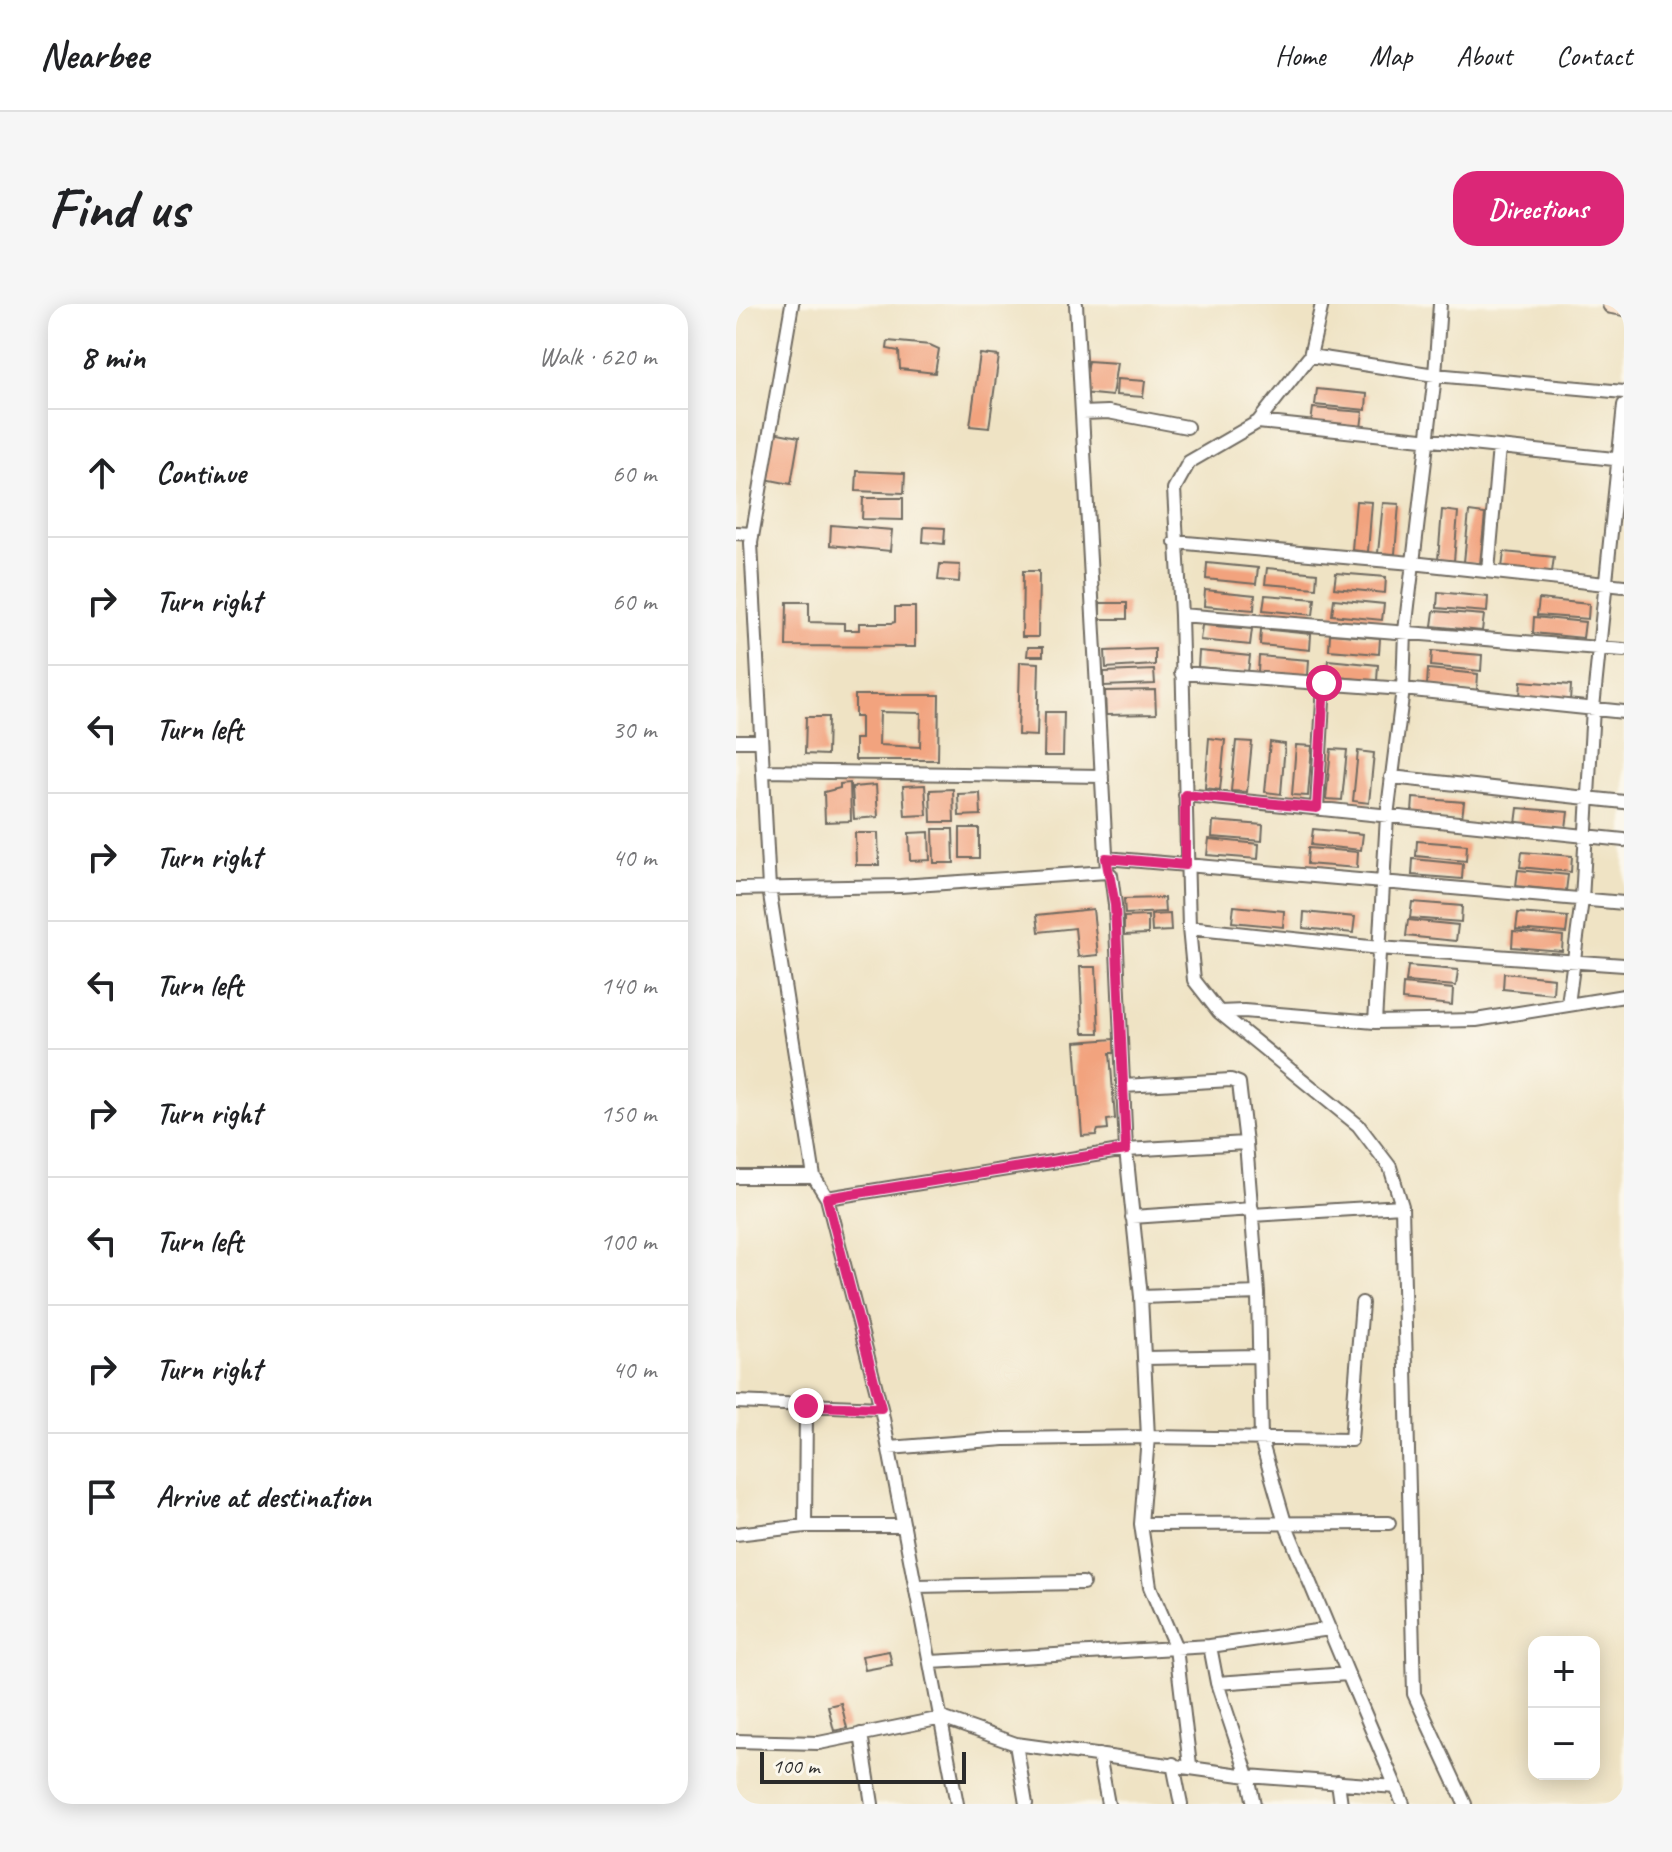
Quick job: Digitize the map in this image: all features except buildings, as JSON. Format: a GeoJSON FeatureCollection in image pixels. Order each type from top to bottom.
{"type":"FeatureCollection","features":[{"type":"Feature","properties":{"kind":"street"},"geometry":{"type":"LineString","coordinates":[[792,304],[752,534],[769,888],[814,1177],[827,1198],[881,1408],[957,1804]]}},
{"type":"Feature","properties":{"kind":"street"},"geometry":{"type":"LineString","coordinates":[[1076,304],[1106,858],[1115,905],[1126,1150],[1145,1358],[1148,1437],[1141,1524],[1150,1587],[1176,1648],[1190,1766]]}},
{"type":"Feature","properties":{"kind":"street"},"geometry":{"type":"LineString","coordinates":[[1322,304],[1310,356],[1258,422],[1189,462],[1174,489],[1181,615],[1189,928],[1194,980],[1219,1012],[1358,1125],[1390,1167],[1402,1206],[1414,1694],[1465,1804]]}},
{"type":"Feature","properties":{"kind":"street"},"geometry":{"type":"LineString","coordinates":[[1375,1022],[1387,816],[1403,689],[1405,631],[1435,375],[1440,304]]}},
{"type":"Feature","properties":{"kind":"street"},"geometry":{"type":"LineString","coordinates":[[1612,304],[1624,306]]}},
{"type":"Feature","properties":{"kind":"street"},"geometry":{"type":"LineString","coordinates":[[1310,356],[1435,375],[1624,392]]}},
{"type":"Feature","properties":{"kind":"street"},"geometry":{"type":"LineString","coordinates":[[1568,1004],[1582,900],[1593,708],[1621,460],[1624,405]]}},
{"type":"Feature","properties":{"kind":"street"},"geometry":{"type":"LineString","coordinates":[[1082,413],[1108,412],[1187,427]]}},
{"type":"Feature","properties":{"kind":"street"},"geometry":{"type":"LineString","coordinates":[[1258,422],[1621,460]]}},
{"type":"Feature","properties":{"kind":"street"},"geometry":{"type":"LineString","coordinates":[[1488,571],[1499,447]]}},
{"type":"Feature","properties":{"kind":"street"},"geometry":{"type":"LineString","coordinates":[[736,533],[752,534]]}},
{"type":"Feature","properties":{"kind":"street"},"geometry":{"type":"LineString","coordinates":[[1175,542],[1624,586]]}},
{"type":"Feature","properties":{"kind":"street"},"geometry":{"type":"LineString","coordinates":[[1181,615],[1624,650]]}},
{"type":"Feature","properties":{"kind":"street"},"geometry":{"type":"LineString","coordinates":[[1181,673],[1403,689],[1624,712]]}},
{"type":"Feature","properties":{"kind":"street"},"geometry":{"type":"LineString","coordinates":[[1317,808],[1324,683]]}},
{"type":"Feature","properties":{"kind":"street"},"geometry":{"type":"LineString","coordinates":[[736,741],[761,741]]}},
{"type":"Feature","properties":{"kind":"street"},"geometry":{"type":"LineString","coordinates":[[763,771],[1102,776]]}},
{"type":"Feature","properties":{"kind":"street"},"geometry":{"type":"LineString","coordinates":[[1391,777],[1624,802]]}},
{"type":"Feature","properties":{"kind":"street"},"geometry":{"type":"LineString","coordinates":[[1185,795],[1624,840]]}},
{"type":"Feature","properties":{"kind":"street"},"geometry":{"type":"LineString","coordinates":[[1106,858],[1624,903]]}},
{"type":"Feature","properties":{"kind":"street"},"geometry":{"type":"LineString","coordinates":[[736,889],[900,886],[1107,872]]}},
{"type":"Feature","properties":{"kind":"street"},"geometry":{"type":"LineString","coordinates":[[1189,928],[1379,948],[1624,965]]}},
{"type":"Feature","properties":{"kind":"street"},"geometry":{"type":"LineString","coordinates":[[1219,1012],[1244,1011],[1375,1022],[1476,1020],[1624,996]]}},
{"type":"Feature","properties":{"kind":"street"},"geometry":{"type":"LineString","coordinates":[[1123,1086],[1231,1080],[1239,1083],[1258,1293],[1261,1440],[1285,1523],[1403,1804]]}},
{"type":"Feature","properties":{"kind":"street"},"geometry":{"type":"LineString","coordinates":[[827,1198],[1126,1150],[1246,1143]]}},
{"type":"Feature","properties":{"kind":"street"},"geometry":{"type":"LineString","coordinates":[[736,1177],[814,1177]]}},
{"type":"Feature","properties":{"kind":"street"},"geometry":{"type":"LineString","coordinates":[[1132,1217],[1402,1206]]}},
{"type":"Feature","properties":{"kind":"street"},"geometry":{"type":"LineString","coordinates":[[1141,1297],[1258,1293]]}},
{"type":"Feature","properties":{"kind":"street"},"geometry":{"type":"LineString","coordinates":[[889,1448],[1004,1439],[1148,1437],[1351,1440],[1362,1303]]}},
{"type":"Feature","properties":{"kind":"street"},"geometry":{"type":"LineString","coordinates":[[1145,1358],[1258,1356]]}},
{"type":"Feature","properties":{"kind":"street"},"geometry":{"type":"LineString","coordinates":[[736,1402],[881,1408]]}},
{"type":"Feature","properties":{"kind":"street"},"geometry":{"type":"LineString","coordinates":[[805,1526],[806,1406]]}},
{"type":"Feature","properties":{"kind":"street"},"geometry":{"type":"LineString","coordinates":[[1141,1524],[1389,1523]]}},
{"type":"Feature","properties":{"kind":"street"},"geometry":{"type":"LineString","coordinates":[[736,1534],[805,1526],[904,1526]]}},
{"type":"Feature","properties":{"kind":"street"},"geometry":{"type":"LineString","coordinates":[[915,1586],[1083,1583]]}},
{"type":"Feature","properties":{"kind":"street"},"geometry":{"type":"LineString","coordinates":[[931,1662],[1210,1646],[1330,1629]]}},
{"type":"Feature","properties":{"kind":"street"},"geometry":{"type":"LineString","coordinates":[[1210,1646],[1217,1683],[1248,1776],[1254,1804]]}},
{"type":"Feature","properties":{"kind":"street"},"geometry":{"type":"LineString","coordinates":[[1217,1683],[1348,1674]]}},
{"type":"Feature","properties":{"kind":"street"},"geometry":{"type":"LineString","coordinates":[[736,1741],[819,1743],[942,1718],[1016,1744],[1248,1776],[1396,1787]]}},
{"type":"Feature","properties":{"kind":"street"},"geometry":{"type":"LineString","coordinates":[[861,1734],[872,1804]]}},
{"type":"Feature","properties":{"kind":"street"},"geometry":{"type":"LineString","coordinates":[[1016,1744],[1026,1804]]}},
{"type":"Feature","properties":{"kind":"street"},"geometry":{"type":"LineString","coordinates":[[1099,1755],[1108,1804]]}},
{"type":"Feature","properties":{"kind":"street"},"geometry":{"type":"LineString","coordinates":[[1173,1764],[1181,1804]]}},
{"type":"Feature","properties":{"kind":"street"},"geometry":{"type":"LineString","coordinates":[[1338,1782],[1341,1804]]}},
{"type":"Feature","properties":{"kind":"route"},"geometry":{"type":"LineString","coordinates":[[806,1406],[881,1408],[827,1198],[1126,1150],[1115,905],[1106,858],[1185,865],[1185,795],[1317,808],[1324,683]]}}]}
